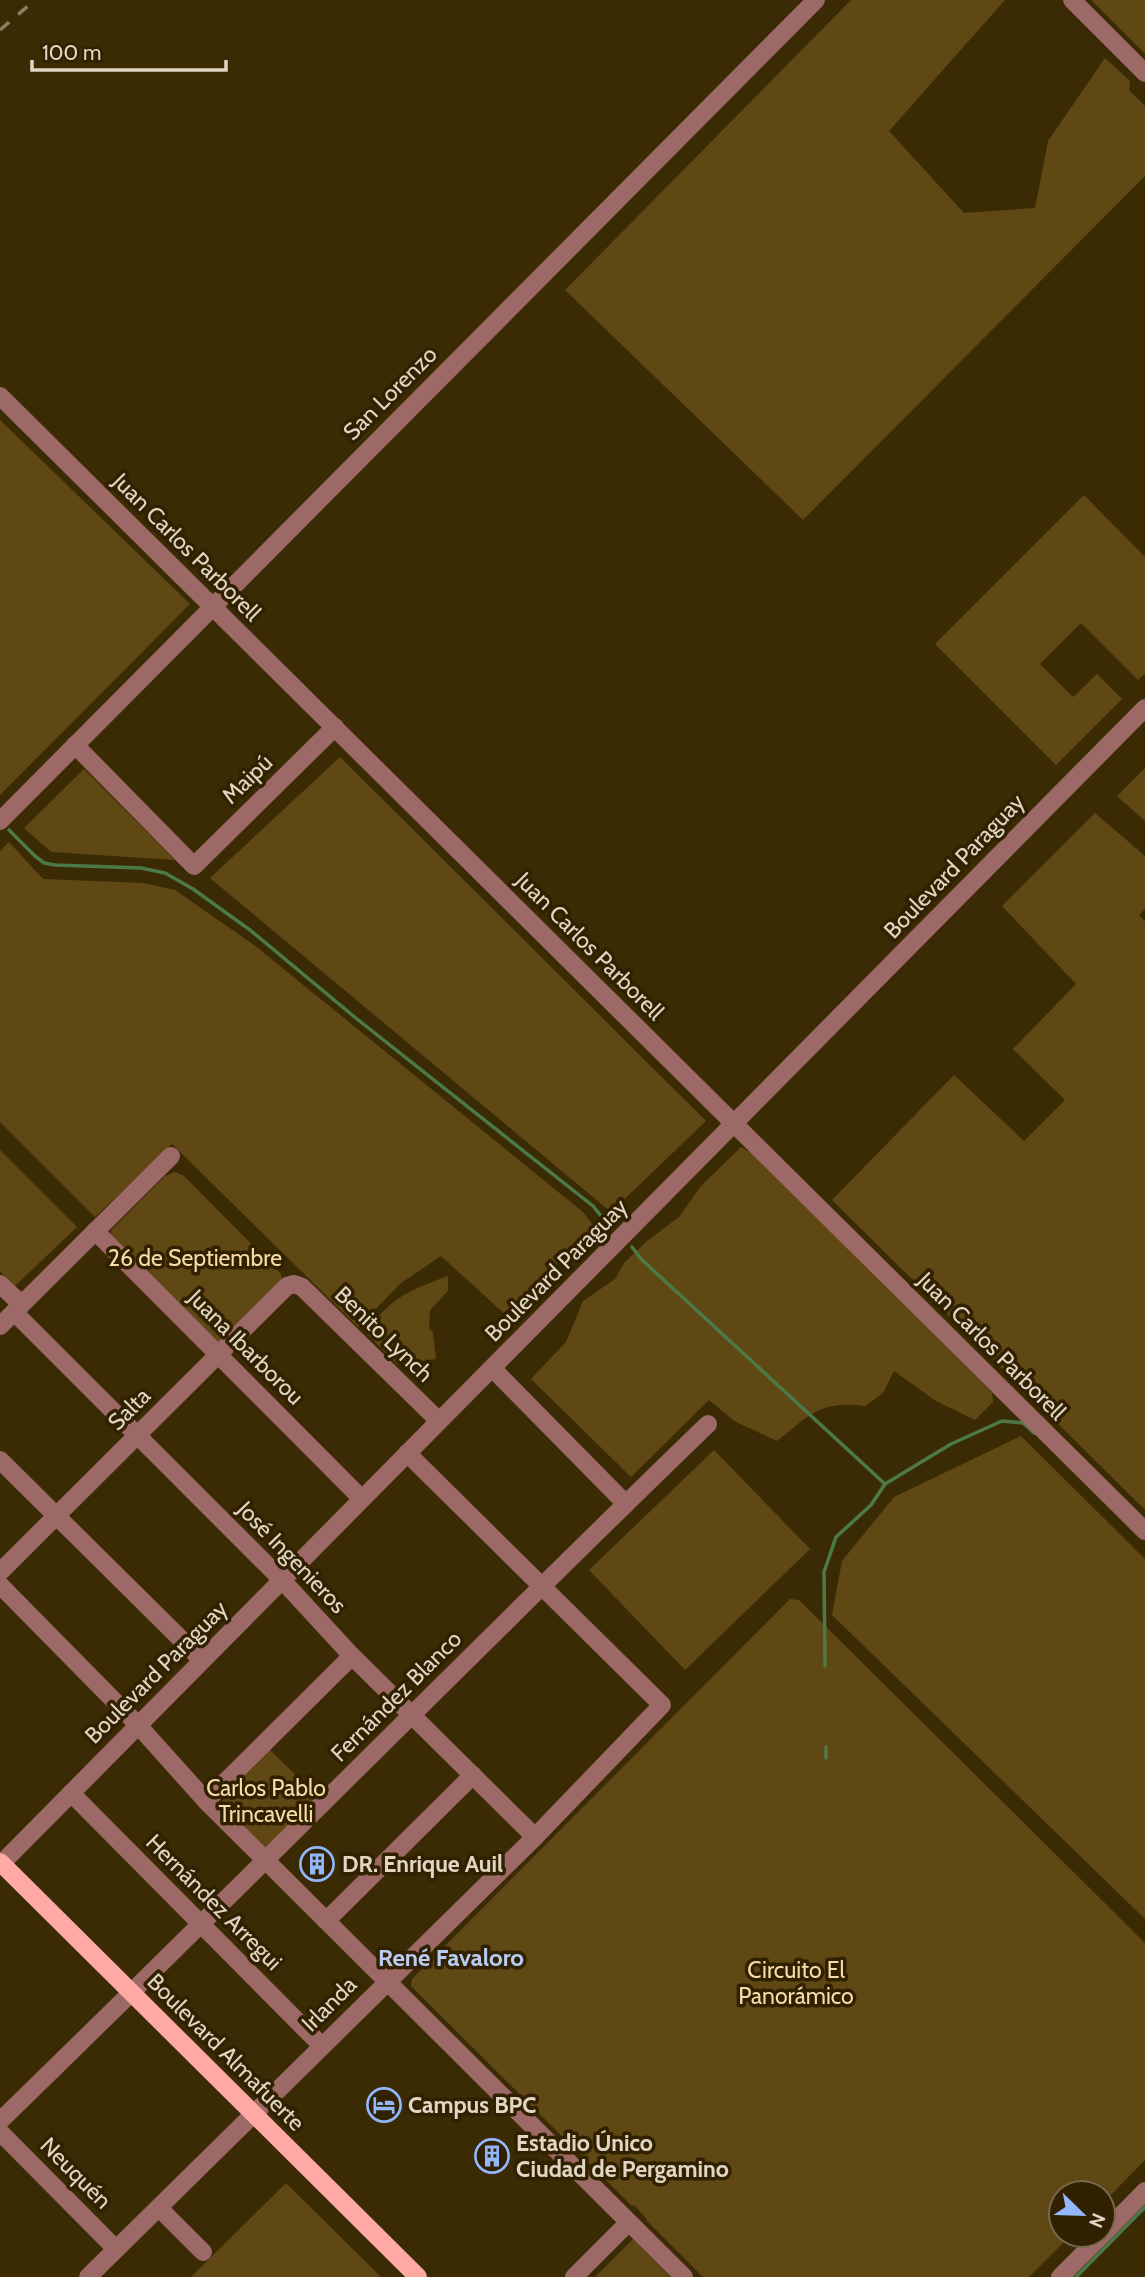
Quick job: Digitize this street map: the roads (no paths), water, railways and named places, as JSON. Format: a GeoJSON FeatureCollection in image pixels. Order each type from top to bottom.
{"type":"FeatureCollection","features":[{"type":"Feature","properties":{"kind":"main road","name":"Boulevard Almafuerte"},"geometry":{"type":"LineString","coordinates":[[1,1863],[418,2277]]}},
{"type":"Feature","properties":{"kind":"street","name":"San Lorenzo"},"geometry":{"type":"LineString","coordinates":[[0,821],[816,0]]}},
{"type":"Feature","properties":{"kind":"street"},"geometry":{"type":"LineString","coordinates":[[1072,0],[1145,73]]}},
{"type":"Feature","properties":{"kind":"street","name":"Juan Carlos Parborell"},"geometry":{"type":"LineString","coordinates":[[0,396],[1145,1531]]}},
{"type":"Feature","properties":{"kind":"street","name":"Boulevard Paraguay"},"geometry":{"type":"LineString","coordinates":[[1,1863],[1145,708]]}},
{"type":"Feature","properties":{"kind":"street","name":"Maipú"},"geometry":{"type":"LineString","coordinates":[[75,745],[194,866],[335,727]]}},
{"type":"Feature","properties":{"kind":"street"},"geometry":{"type":"LineString","coordinates":[[0,1325],[171,1156]]}},
{"type":"Feature","properties":{"kind":"street","name":"Juana Ibarborou"},"geometry":{"type":"LineString","coordinates":[[95,1231],[362,1499]]}},
{"type":"Feature","properties":{"kind":"street","name":"José Ingenieros"},"geometry":{"type":"LineString","coordinates":[[0,1283],[17,1308],[137,1435],[282,1580],[352,1656],[535,1836]]}},
{"type":"Feature","properties":{"kind":"street","name":"Salta"},"geometry":{"type":"LineString","coordinates":[[0,1572],[287,1286],[294,1284]]}},
{"type":"Feature","properties":{"kind":"street","name":"Benito Lynch"},"geometry":{"type":"LineString","coordinates":[[294,1284],[302,1287],[439,1421]]}},
{"type":"Feature","properties":{"kind":"street"},"geometry":{"type":"LineString","coordinates":[[493,1369],[626,1504]]}},
{"type":"Feature","properties":{"kind":"street","name":"Fernández Blanco"},"geometry":{"type":"LineString","coordinates":[[0,2120],[708,1424]]}},
{"type":"Feature","properties":{"kind":"street"},"geometry":{"type":"LineString","coordinates":[[407,1453],[543,1586]]}},
{"type":"Feature","properties":{"kind":"street"},"geometry":{"type":"LineString","coordinates":[[0,1460],[201,1659]]}},
{"type":"Feature","properties":{"kind":"street"},"geometry":{"type":"LineString","coordinates":[[0,1585],[137,1724],[205,1801],[684,2277]]}},
{"type":"Feature","properties":{"kind":"street","name":"Irlanda"},"geometry":{"type":"LineString","coordinates":[[88,2277],[535,1836],[662,1704],[543,1586]]}},
{"type":"Feature","properties":{"kind":"street"},"geometry":{"type":"LineString","coordinates":[[205,1801],[352,1656]]}},
{"type":"Feature","properties":{"kind":"street"},"geometry":{"type":"LineString","coordinates":[[326,1921],[473,1775]]}},
{"type":"Feature","properties":{"kind":"street","name":"Hernández Arregui"},"geometry":{"type":"LineString","coordinates":[[71,1793],[322,2046]]}},
{"type":"Feature","properties":{"kind":"street","name":"Neuquén"},"geometry":{"type":"LineString","coordinates":[[0,2132],[116,2249]]}},
{"type":"Feature","properties":{"kind":"street"},"geometry":{"type":"LineString","coordinates":[[1117,2219],[1145,2191]]}},
{"type":"Feature","properties":{"kind":"street"},"geometry":{"type":"LineString","coordinates":[[159,2208],[203,2252]]}},
{"type":"Feature","properties":{"kind":"street"},"geometry":{"type":"LineString","coordinates":[[573,2277],[628,2223]]}},
{"type":"Feature","properties":{"kind":"street"},"geometry":{"type":"LineString","coordinates":[[1060,2277],[1087,2249]]}},
{"type":"Feature","properties":{"kind":"waterway"},"geometry":{"type":"LineString","coordinates":[[9,830],[44,863],[141,868],[165,873],[193,889],[250,930],[357,1019],[593,1206],[610,1227]]}},
{"type":"Feature","properties":{"kind":"waterway"},"geometry":{"type":"LineString","coordinates":[[632,1247],[641,1259],[885,1484],[871,1505],[836,1537],[824,1572],[825,1666]]}},
{"type":"Feature","properties":{"kind":"waterway"},"geometry":{"type":"LineString","coordinates":[[885,1484],[951,1444],[1002,1421],[1023,1423],[1034,1433]]}},
{"type":"Feature","properties":{"kind":"waterway"},"geometry":{"type":"LineString","coordinates":[[826,1747],[826,1758]]}},
{"type":"Feature","properties":{"kind":"waterway"},"geometry":{"type":"LineString","coordinates":[[1076,2277],[1145,2207]]}},
{"type":"Feature","properties":{"kind":"railway"},"geometry":{"type":"LineString","coordinates":[[0,30],[35,0]]}},
{"type":"Feature","properties":{"kind":"place","name":"DR. Enrique Auil"},"geometry":{"type":"Point","coordinates":[317,1864]}},
{"type":"Feature","properties":{"kind":"place","name":"Campus BPC"},"geometry":{"type":"Point","coordinates":[384,2105]}},
{"type":"Feature","properties":{"kind":"place","name":"Estadio Único Ciudad de Pergamino"},"geometry":{"type":"Point","coordinates":[492,2156]}},
{"type":"Feature","properties":{"kind":"district","name":"René Favaloro"},"geometry":{"type":"Point","coordinates":[451,1958]}},
{"type":"Feature","properties":{"kind":"park label","name":"26 de Septiembre"},"geometry":{"type":"Point","coordinates":[195,1258]}},
{"type":"Feature","properties":{"kind":"park label","name":"Carlos Pablo Trincavelli"},"geometry":{"type":"Point","coordinates":[266,1801]}},
{"type":"Feature","properties":{"kind":"park label","name":"Circuito El Panorámico"},"geometry":{"type":"Point","coordinates":[796,1983]}}]}
